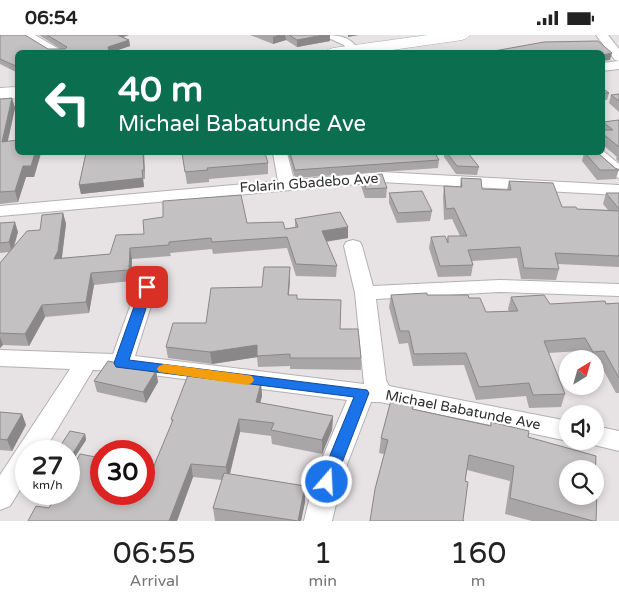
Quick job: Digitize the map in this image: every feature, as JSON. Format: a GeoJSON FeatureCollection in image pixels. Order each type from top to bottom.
{"type":"FeatureCollection","features":[{"type":"Feature","properties":{"kind":"street"},"geometry":{"type":"LineString","coordinates":[[26,35],[54,50]]}},
{"type":"Feature","properties":{"kind":"street"},"geometry":{"type":"LineString","coordinates":[[328,35],[348,43],[353,50],[462,35]]}},
{"type":"Feature","properties":{"kind":"street"},"geometry":{"type":"LineString","coordinates":[[602,35],[619,57]]}},
{"type":"Feature","properties":{"kind":"street"},"geometry":{"type":"LineString","coordinates":[[605,67],[619,65]]}},
{"type":"Feature","properties":{"kind":"street"},"geometry":{"type":"LineString","coordinates":[[0,94],[15,92]]}},
{"type":"Feature","properties":{"kind":"street"},"geometry":{"type":"LineString","coordinates":[[280,155],[287,184]]}},
{"type":"Feature","properties":{"kind":"street"},"geometry":{"type":"LineString","coordinates":[[599,155],[619,173]]}},
{"type":"Feature","properties":{"kind":"street","name":"Folarin Gbadebo Ave"},"geometry":{"type":"LineString","coordinates":[[0,211],[381,177],[619,190]]}},
{"type":"Feature","properties":{"kind":"street"},"geometry":{"type":"LineString","coordinates":[[318,521],[329,475],[371,393],[374,380],[365,293],[353,246]]}},
{"type":"Feature","properties":{"kind":"street"},"geometry":{"type":"LineString","coordinates":[[121,363],[147,287]]}},
{"type":"Feature","properties":{"kind":"street"},"geometry":{"type":"LineString","coordinates":[[365,293],[499,287],[619,290]]}},
{"type":"Feature","properties":{"kind":"street","name":"Michael Babatunde Ave"},"geometry":{"type":"LineString","coordinates":[[0,358],[121,363],[371,393],[559,429]]}},
{"type":"Feature","properties":{"kind":"street"},"geometry":{"type":"LineString","coordinates":[[37,440],[86,363]]}},
{"type":"Feature","properties":{"kind":"street"},"geometry":{"type":"LineString","coordinates":[[0,498],[15,474]]}},
{"type":"Feature","properties":{"kind":"building"},"geometry":{"type":"Polygon","coordinates":[[[0,35],[25,35],[48,49],[65,49],[67,47],[47,35],[117,35],[129,40],[108,47],[108,50],[15,50],[15,66],[0,59],[0,35]]]}},
{"type":"Feature","properties":{"kind":"building"},"geometry":{"type":"Polygon","coordinates":[[[289,35],[323,35],[297,40],[289,35]]]}},
{"type":"Feature","properties":{"kind":"building"},"geometry":{"type":"Polygon","coordinates":[[[598,41],[612,53],[605,54],[605,50],[500,50],[544,42],[598,41]]]}},
{"type":"Feature","properties":{"kind":"building"},"geometry":{"type":"Polygon","coordinates":[[[619,94],[619,101],[611,95],[619,94]]]}},
{"type":"Feature","properties":{"kind":"building"},"geometry":{"type":"Polygon","coordinates":[[[12,98],[2,142],[15,140],[15,155],[34,155],[31,166],[23,166],[15,191],[0,192],[0,99],[12,98]]]}},
{"type":"Feature","properties":{"kind":"building"},"geometry":{"type":"Polygon","coordinates":[[[619,120],[619,147],[605,135],[605,130],[613,130],[605,122],[619,120]]]}},
{"type":"Feature","properties":{"kind":"building"},"geometry":{"type":"Polygon","coordinates":[[[86,155],[143,155],[143,178],[79,185],[86,155]]]}},
{"type":"Feature","properties":{"kind":"building"},"geometry":{"type":"Polygon","coordinates":[[[182,155],[266,155],[268,163],[207,168],[208,170],[185,172],[182,155]]]}},
{"type":"Feature","properties":{"kind":"building"},"geometry":{"type":"Polygon","coordinates":[[[291,155],[436,155],[439,160],[295,170],[291,155]]]}},
{"type":"Feature","properties":{"kind":"building"},"geometry":{"type":"Polygon","coordinates":[[[449,155],[470,155],[479,167],[457,166],[449,155]]]}},
{"type":"Feature","properties":{"kind":"building"},"geometry":{"type":"Polygon","coordinates":[[[587,155],[600,155],[619,170],[600,170],[587,155]]]}},
{"type":"Feature","properties":{"kind":"building"},"geometry":{"type":"Polygon","coordinates":[[[382,174],[387,188],[366,189],[362,176],[382,174]]]}},
{"type":"Feature","properties":{"kind":"building"},"geometry":{"type":"Polygon","coordinates":[[[461,178],[481,179],[482,189],[511,190],[509,181],[553,183],[562,207],[619,211],[619,256],[555,253],[559,269],[524,268],[520,247],[468,250],[473,265],[440,266],[431,237],[445,236],[448,243],[448,236],[467,236],[454,208],[446,209],[444,186],[462,187],[461,178]]]}},
{"type":"Feature","properties":{"kind":"building"},"geometry":{"type":"Polygon","coordinates":[[[422,191],[432,211],[398,213],[389,193],[422,191]]]}},
{"type":"Feature","properties":{"kind":"building"},"geometry":{"type":"Polygon","coordinates":[[[606,193],[619,193],[619,209],[606,193]]]}},
{"type":"Feature","properties":{"kind":"building"},"geometry":{"type":"Polygon","coordinates":[[[241,195],[247,223],[283,222],[285,229],[298,227],[295,219],[340,212],[348,227],[322,231],[337,266],[296,264],[287,237],[212,242],[211,238],[169,242],[169,245],[130,248],[129,270],[91,273],[86,302],[42,305],[25,334],[0,333],[0,263],[27,231],[40,230],[42,215],[63,213],[58,251],[54,259],[110,254],[116,235],[144,234],[143,220],[163,217],[163,201],[241,195]]]}},
{"type":"Feature","properties":{"kind":"building"},"geometry":{"type":"Polygon","coordinates":[[[15,222],[9,242],[0,243],[0,223],[15,222]]]}},
{"type":"Feature","properties":{"kind":"building"},"geometry":{"type":"Polygon","coordinates":[[[264,267],[290,267],[288,295],[297,295],[297,299],[341,300],[340,329],[358,329],[361,358],[290,358],[290,354],[257,356],[257,345],[210,352],[166,347],[173,323],[206,323],[211,288],[262,287],[264,267]]]}},
{"type":"Feature","properties":{"kind":"building"},"geometry":{"type":"Polygon","coordinates":[[[427,293],[427,295],[468,295],[469,298],[480,298],[486,312],[518,311],[511,297],[544,295],[550,304],[605,301],[606,304],[619,303],[619,378],[604,350],[592,350],[585,338],[544,341],[559,379],[559,394],[533,395],[529,383],[479,387],[466,353],[414,354],[409,331],[400,331],[391,295],[427,293]]]}},
{"type":"Feature","properties":{"kind":"building"},"geometry":{"type":"Polygon","coordinates":[[[108,361],[156,371],[143,392],[94,381],[108,361]]]}},
{"type":"Feature","properties":{"kind":"building"},"geometry":{"type":"Polygon","coordinates":[[[188,375],[261,383],[256,402],[333,416],[322,440],[271,430],[274,423],[239,419],[226,467],[191,464],[169,521],[28,521],[36,506],[49,508],[51,505],[80,505],[80,454],[90,456],[90,505],[155,505],[155,463],[173,420],[171,419],[188,375]]]}},
{"type":"Feature","properties":{"kind":"building"},"geometry":{"type":"Polygon","coordinates":[[[391,400],[414,405],[412,409],[491,426],[491,422],[529,431],[528,437],[559,446],[559,450],[575,450],[596,456],[596,460],[559,460],[559,505],[597,505],[596,521],[510,498],[514,466],[469,455],[465,481],[468,482],[464,521],[370,521],[375,489],[388,440],[381,438],[391,400]]]}},
{"type":"Feature","properties":{"kind":"building"},"geometry":{"type":"Polygon","coordinates":[[[0,412],[22,414],[7,440],[0,439],[0,412]]]}},
{"type":"Feature","properties":{"kind":"building"},"geometry":{"type":"Polygon","coordinates":[[[70,431],[85,434],[80,442],[80,440],[64,440],[70,431]]]}},
{"type":"Feature","properties":{"kind":"building"},"geometry":{"type":"Polygon","coordinates":[[[224,473],[305,486],[298,521],[213,508],[224,473]]]}},
{"type":"Feature","properties":{"kind":"slow traffic"},"geometry":{"type":"LineString","coordinates":[[164,369],[247,380]]}},
{"type":"Feature","properties":{"kind":"route"},"geometry":{"type":"LineString","coordinates":[[147,287],[121,363],[362,393],[327,482]]}}]}
